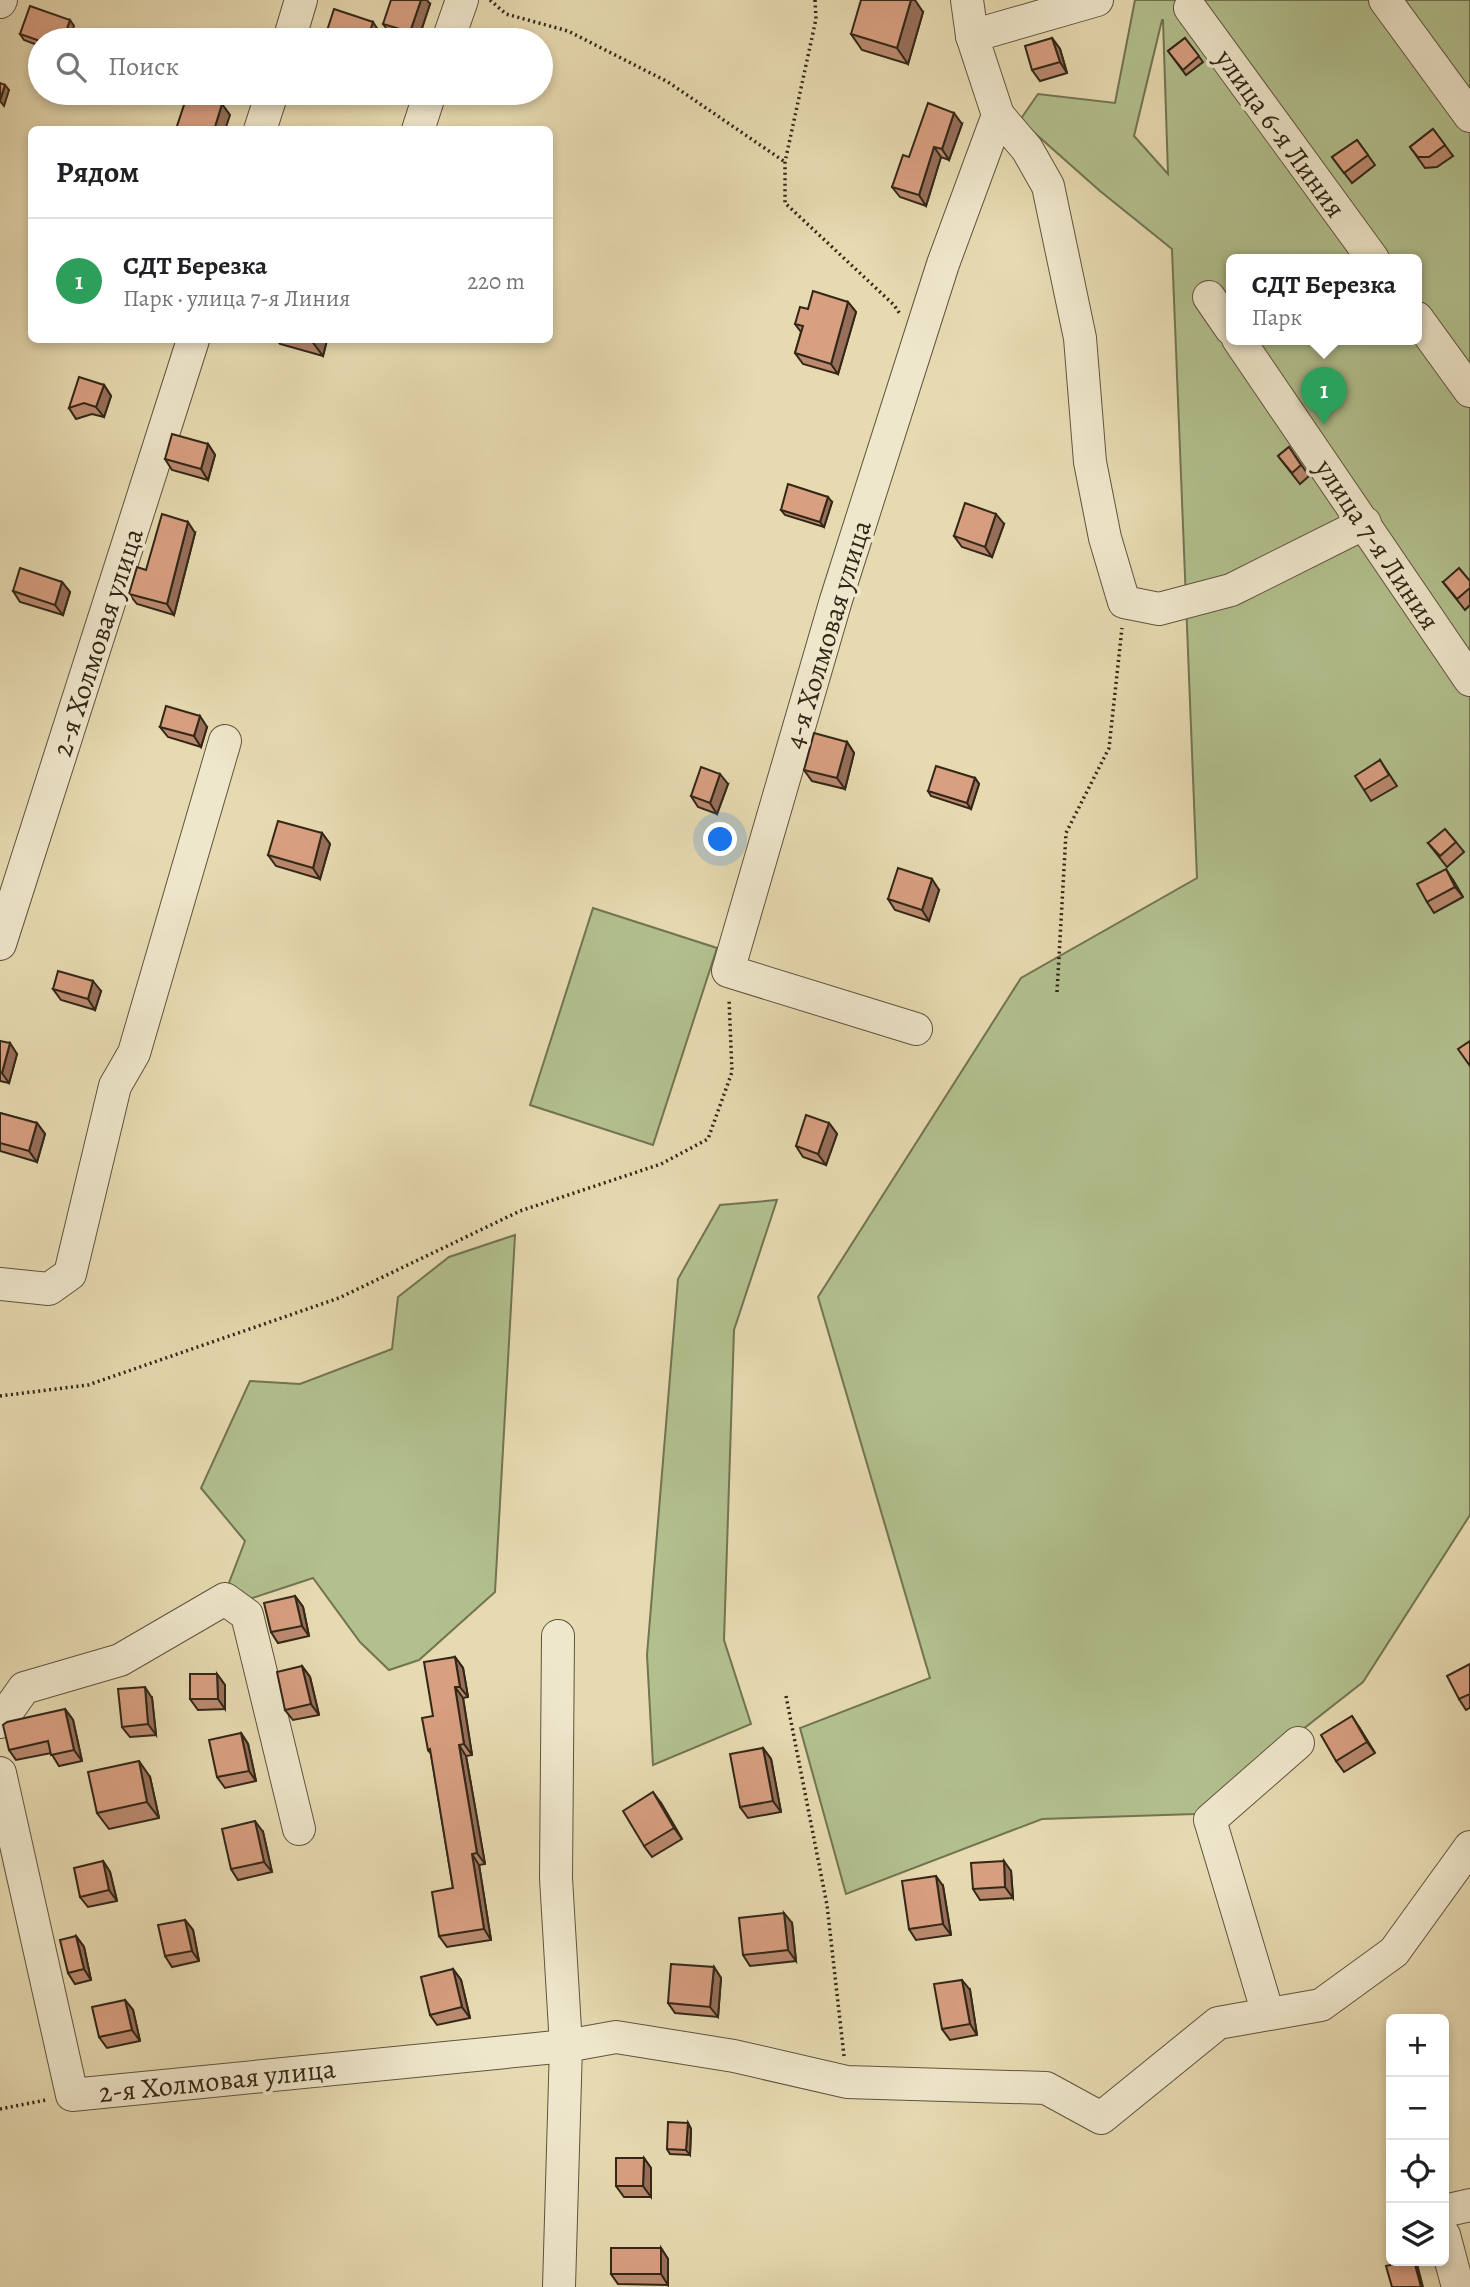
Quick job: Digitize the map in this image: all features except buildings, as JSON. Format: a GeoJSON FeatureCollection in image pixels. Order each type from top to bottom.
{"type":"FeatureCollection","features":[{"type":"Feature","properties":{"kind":"street"},"geometry":{"type":"LineString","coordinates":[[293,28],[301,0]]}},
{"type":"Feature","properties":{"kind":"street"},"geometry":{"type":"LineString","coordinates":[[452,28],[462,0]]}},
{"type":"Feature","properties":{"kind":"street"},"geometry":{"type":"LineString","coordinates":[[967,0],[972,36],[998,115],[1027,149],[1048,186],[1080,338],[1090,462],[1105,538],[1124,602],[1159,608],[1231,590],[1365,523]]}},
{"type":"Feature","properties":{"kind":"street"},"geometry":{"type":"LineString","coordinates":[[972,36],[1097,0]]}},
{"type":"Feature","properties":{"kind":"street"},"geometry":{"type":"LineString","coordinates":[[1385,0],[1470,116]]}},
{"type":"Feature","properties":{"kind":"street","name":"улица 6-я Линия"},"geometry":{"type":"LineString","coordinates":[[1190,8],[1369,254]]}},
{"type":"Feature","properties":{"kind":"street"},"geometry":{"type":"LineString","coordinates":[[261,126],[268,105]]}},
{"type":"Feature","properties":{"kind":"street"},"geometry":{"type":"LineString","coordinates":[[419,126],[426,105]]}},
{"type":"Feature","properties":{"kind":"street","name":"4-я Холмовая улица"},"geometry":{"type":"LineString","coordinates":[[728,971],[832,614],[943,264],[998,115]]}},
{"type":"Feature","properties":{"kind":"street"},"geometry":{"type":"LineString","coordinates":[[1209,296],[1226,322]]}},
{"type":"Feature","properties":{"kind":"street"},"geometry":{"type":"LineString","coordinates":[[1422,325],[1470,391]]}},
{"type":"Feature","properties":{"kind":"street","name":"2-я Холмовая улица"},"geometry":{"type":"LineString","coordinates":[[0,944],[192,343]]}},
{"type":"Feature","properties":{"kind":"street","name":"улица 7-я Линия"},"geometry":{"type":"LineString","coordinates":[[1242,345],[1470,680]]}},
{"type":"Feature","properties":{"kind":"street"},"geometry":{"type":"LineString","coordinates":[[0,1284],[49,1289],[70,1275],[115,1086],[134,1053],[225,741]]}},
{"type":"Feature","properties":{"kind":"street"},"geometry":{"type":"LineString","coordinates":[[728,971],[916,1029]]}},
{"type":"Feature","properties":{"kind":"street"},"geometry":{"type":"LineString","coordinates":[[0,1722],[24,1688],[120,1660],[225,1599],[247,1615],[299,1829]]}},
{"type":"Feature","properties":{"kind":"street"},"geometry":{"type":"LineString","coordinates":[[558,1636],[556,1878],[566,2046],[559,2287]]}},
{"type":"Feature","properties":{"kind":"street"},"geometry":{"type":"LineString","coordinates":[[1298,1743],[1210,1820],[1268,2014],[1321,2005],[1394,1952],[1470,1847]]}},
{"type":"Feature","properties":{"kind":"street","name":"2-я Холмовая улица"},"geometry":{"type":"LineString","coordinates":[[0,1773],[72,2095],[566,2046],[616,2037],[734,2056],[847,2082],[1046,2088],[1101,2118],[1218,2024],[1268,2014]]}},
{"type":"Feature","properties":{"kind":"street"},"geometry":{"type":"LineString","coordinates":[[1449,2210],[1470,2205]]}},
{"type":"Feature","properties":{"kind":"street"},"geometry":{"type":"LineString","coordinates":[[1449,2254],[1458,2287]]}},
{"type":"Feature","properties":{"kind":"path"},"geometry":{"type":"LineString","coordinates":[[489,0],[506,14],[568,31],[668,82],[785,162]]}},
{"type":"Feature","properties":{"kind":"path"},"geometry":{"type":"LineString","coordinates":[[815,0],[816,19],[785,162],[785,203],[894,305],[918,342]]}},
{"type":"Feature","properties":{"kind":"path"},"geometry":{"type":"LineString","coordinates":[[1057,992],[1066,833],[1109,748],[1124,602]]}},
{"type":"Feature","properties":{"kind":"path"},"geometry":{"type":"LineString","coordinates":[[0,1396],[88,1385],[339,1298],[520,1211],[661,1164],[708,1139],[732,1072],[728,971]]}},
{"type":"Feature","properties":{"kind":"path"},"geometry":{"type":"LineString","coordinates":[[786,1696],[827,1905],[847,2082]]}},
{"type":"Feature","properties":{"kind":"path"},"geometry":{"type":"LineString","coordinates":[[0,2109],[72,2095]]}},
{"type":"Feature","properties":{"kind":"green space"},"geometry":{"type":"Polygon","coordinates":[[[1135,0],[1470,0],[1470,1515],[1363,1682],[1195,1814],[1042,1819],[846,1894],[800,1728],[930,1678],[818,1297],[1021,978],[1197,878],[1172,249],[1100,191],[1020,120],[1038,94],[1115,103],[1135,0]],[[1163,20],[1134,136],[1168,174],[1163,20]]]}},
{"type":"Feature","properties":{"kind":"green space"},"geometry":{"type":"Polygon","coordinates":[[[593,908],[717,948],[653,1145],[530,1105],[593,908]]]}},
{"type":"Feature","properties":{"kind":"green space"},"geometry":{"type":"Polygon","coordinates":[[[777,1200],[734,1330],[724,1640],[751,1724],[653,1765],[647,1655],[678,1279],[720,1205],[777,1200]]]}},
{"type":"Feature","properties":{"kind":"green space"},"geometry":{"type":"Polygon","coordinates":[[[515,1235],[495,1592],[419,1660],[389,1670],[360,1642],[313,1578],[219,1609],[245,1541],[201,1488],[250,1381],[300,1384],[392,1349],[398,1297],[449,1257],[515,1235]]]}},
{"type":"Feature","properties":{"kind":"place","name":"СДТ Березка"},"geometry":{"type":"Point","coordinates":[1324,425]}}]}
